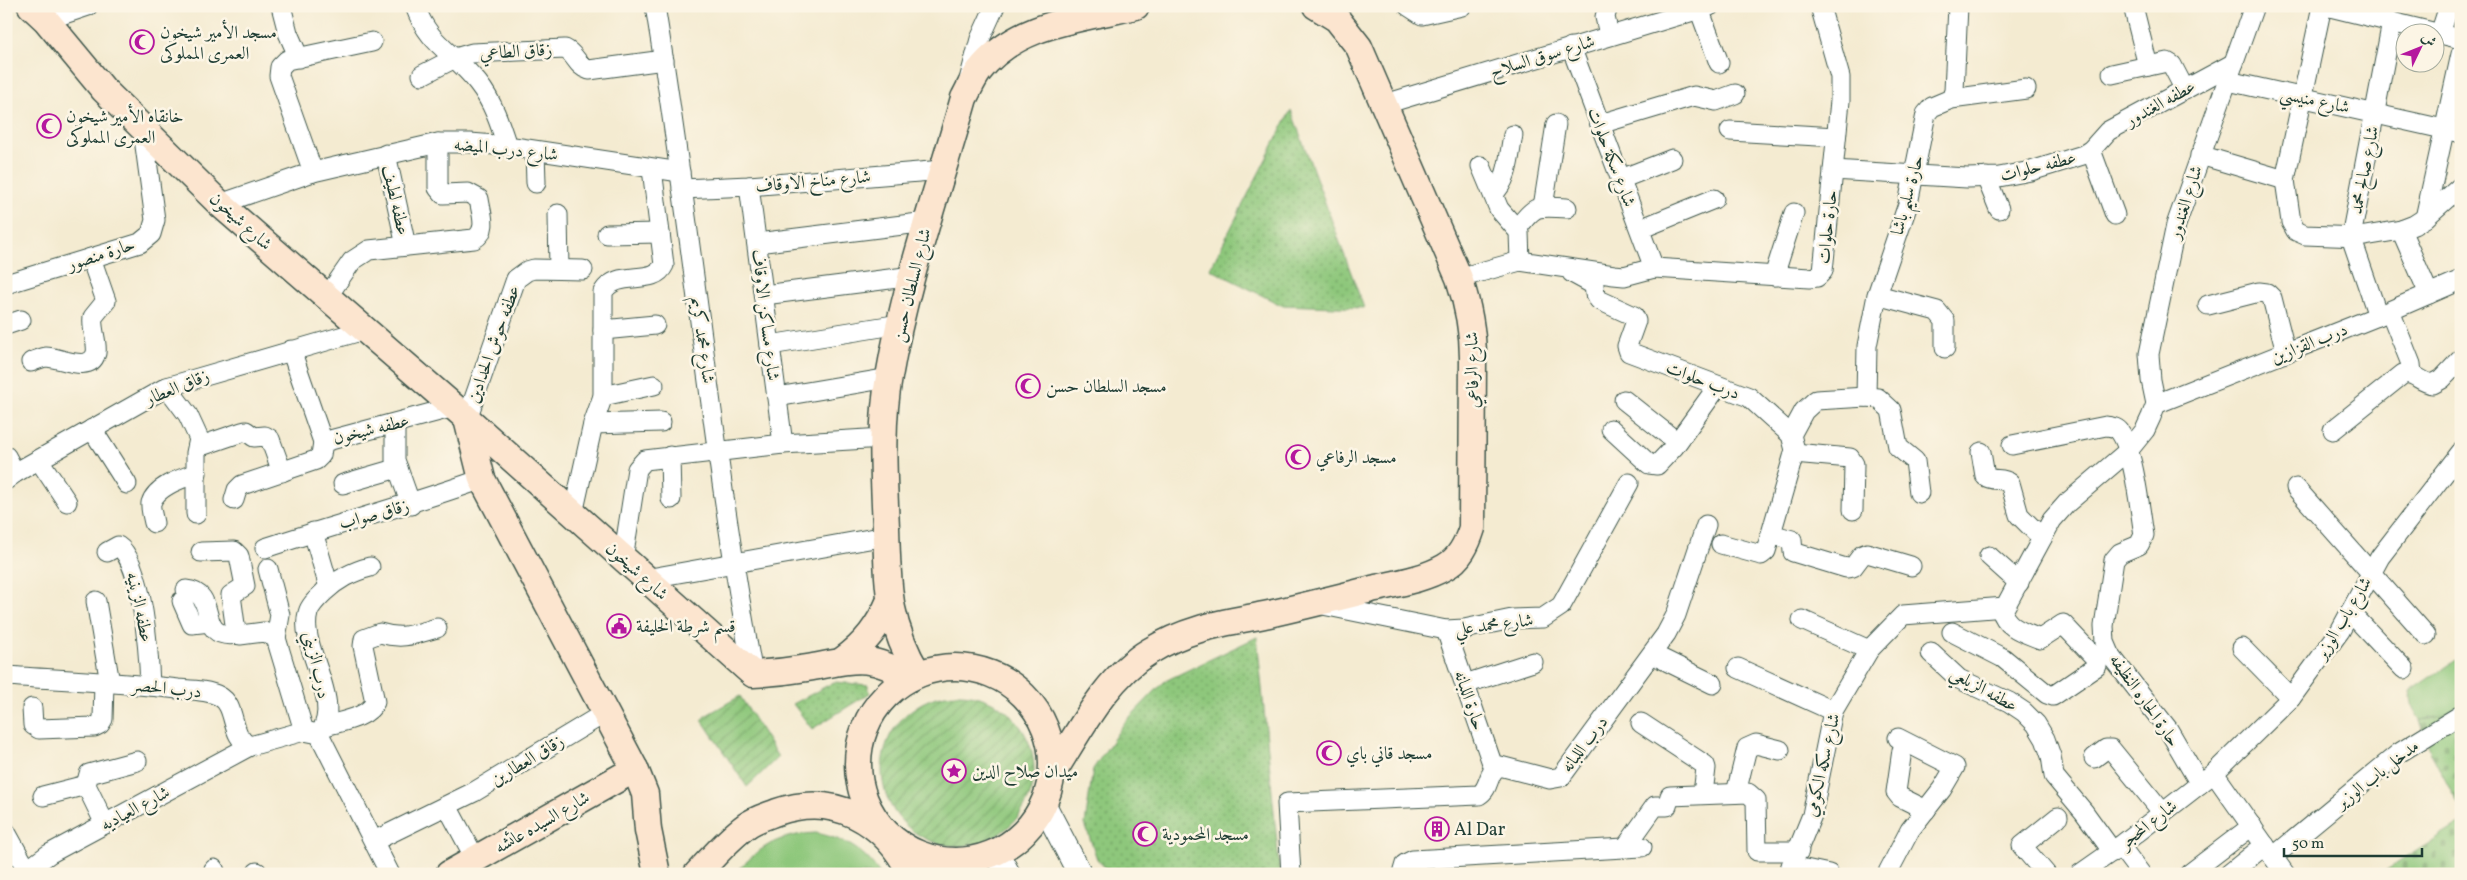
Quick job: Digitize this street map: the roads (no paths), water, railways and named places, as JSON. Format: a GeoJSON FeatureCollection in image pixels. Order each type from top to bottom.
{"type":"FeatureCollection","features":[{"type":"Feature","properties":{"kind":"main road","name":"شارع السلطان حسن"},"geometry":{"type":"LineString","coordinates":[[914,676],[895,626],[890,600],[886,536],[884,438],[889,378],[900,324],[927,222],[964,98],[978,72],[996,52],[1019,37],[1044,27],[1106,10],[1136,6]]}},
{"type":"Feature","properties":{"kind":"main road","name":"شارع الرفاعي"},"geometry":{"type":"LineString","coordinates":[[1052,774],[1098,703],[1115,682],[1148,652],[1180,634],[1214,624],[1314,604],[1420,578],[1446,567],[1458,557],[1467,544],[1472,528],[1473,330],[1468,304],[1459,278],[1385,104],[1353,37],[1324,8]]}},
{"type":"Feature","properties":{"kind":"main road","name":"شارع شيخون"},"geometry":{"type":"LineString","coordinates":[[38,13],[104,90],[143,131],[220,204],[460,413],[754,674]]}},
{"type":"Feature","properties":{"kind":"main road"},"geometry":{"type":"LineString","coordinates":[[460,413],[482,479],[635,769],[645,794],[648,830],[657,874]]}},
{"type":"Feature","properties":{"kind":"main road"},"geometry":{"type":"LineString","coordinates":[[843,660],[859,648],[872,634],[890,600]]}},
{"type":"Feature","properties":{"kind":"main road"},"geometry":{"type":"LineString","coordinates":[[754,674],[799,670],[843,660],[867,659],[890,665],[914,676]]}},
{"type":"Feature","properties":{"kind":"main road"},"geometry":{"type":"LineString","coordinates":[[697,874],[746,826],[761,817],[796,805],[832,807],[866,820],[881,831],[902,846],[924,856],[998,867],[1016,840],[1026,830],[1044,805],[1052,774],[1052,752],[1046,730],[1036,710],[1021,693],[1002,679],[982,671],[960,667],[937,668],[914,676],[885,696],[868,721],[859,750],[859,781],[864,798],[881,831],[894,845],[911,874]]}},
{"type":"Feature","properties":{"kind":"main road","name":"شارع السيده عائشه"},"geometry":{"type":"LineString","coordinates":[[449,874],[635,769]]}},
{"type":"Feature","properties":{"kind":"street"},"geometry":{"type":"LineString","coordinates":[[38,13],[88,6]]}},
{"type":"Feature","properties":{"kind":"street"},"geometry":{"type":"LineString","coordinates":[[281,6],[288,33],[300,58]]}},
{"type":"Feature","properties":{"kind":"street"},"geometry":{"type":"LineString","coordinates":[[415,6],[421,23],[436,43],[455,58],[479,84],[496,114],[506,146]]}},
{"type":"Feature","properties":{"kind":"street","name":"شارع محمد كريم"},"geometry":{"type":"LineString","coordinates":[[655,6],[681,180],[732,562],[754,674]]}},
{"type":"Feature","properties":{"kind":"street"},"geometry":{"type":"LineString","coordinates":[[964,98],[980,39],[995,6]]}},
{"type":"Feature","properties":{"kind":"street"},"geometry":{"type":"LineString","coordinates":[[1408,6],[1422,15],[1462,6]]}},
{"type":"Feature","properties":{"kind":"street"},"geometry":{"type":"LineString","coordinates":[[1608,6],[1605,17],[1610,35]]}},
{"type":"Feature","properties":{"kind":"street","name":"حارة حلوات"},"geometry":{"type":"LineString","coordinates":[[1520,260],[1624,276],[1654,268],[1813,278],[1823,271],[1840,77],[1820,6]]}},
{"type":"Feature","properties":{"kind":"street"},"geometry":{"type":"LineString","coordinates":[[1958,6],[1952,99],[2026,89]]}},
{"type":"Feature","properties":{"kind":"street"},"geometry":{"type":"LineString","coordinates":[[2133,6],[2148,66]]}},
{"type":"Feature","properties":{"kind":"street","name":"شارع الغندور"},"geometry":{"type":"LineString","coordinates":[[2156,404],[2150,380],[2149,354],[2176,225],[2254,6]]}},
{"type":"Feature","properties":{"kind":"street"},"geometry":{"type":"LineString","coordinates":[[2444,22],[2449,6]]}},
{"type":"Feature","properties":{"kind":"street"},"geometry":{"type":"LineString","coordinates":[[1702,7],[1719,63]]}},
{"type":"Feature","properties":{"kind":"street","name":"شارع سوق السلاح"},"geometry":{"type":"LineString","coordinates":[[1385,104],[1702,7]]}},
{"type":"Feature","properties":{"kind":"street"},"geometry":{"type":"LineString","coordinates":[[2392,22],[2330,7],[2302,97],[2285,180],[2291,222],[2296,231],[2305,236],[2351,237],[2400,230],[2414,225],[2425,218],[2461,186]]}},
{"type":"Feature","properties":{"kind":"street","name":"شارع صالح محمد"},"geometry":{"type":"LineString","coordinates":[[2392,22],[2351,237],[2384,313],[2411,364],[2412,374]]}},
{"type":"Feature","properties":{"kind":"street"},"geometry":{"type":"LineString","coordinates":[[2444,35],[2461,39]]}},
{"type":"Feature","properties":{"kind":"street"},"geometry":{"type":"LineString","coordinates":[[314,172],[279,76],[283,63],[372,42]]}},
{"type":"Feature","properties":{"kind":"street","name":"شارع سكة حلوات"},"geometry":{"type":"LineString","coordinates":[[1571,47],[1654,268]]}},
{"type":"Feature","properties":{"kind":"street","name":"زقاق الطاعي"},"geometry":{"type":"LineString","coordinates":[[422,75],[455,58],[472,53],[562,48],[569,50],[580,66],[589,70],[664,60]]}},
{"type":"Feature","properties":{"kind":"street"},"geometry":{"type":"LineString","coordinates":[[2425,218],[2452,131],[2461,54]]}},
{"type":"Feature","properties":{"kind":"street"},"geometry":{"type":"LineString","coordinates":[[2112,74],[2165,62],[2170,63],[2185,90]]}},
{"type":"Feature","properties":{"kind":"street","name":"عطفه الغندور"},"geometry":{"type":"LineString","coordinates":[[2091,150],[2108,131],[2234,63]]}},
{"type":"Feature","properties":{"kind":"street","name":"شارع منيسي"},"geometry":{"type":"LineString","coordinates":[[2228,81],[2452,131]]}},
{"type":"Feature","properties":{"kind":"street"},"geometry":{"type":"LineString","coordinates":[[1600,124],[1694,96],[1716,101],[1735,94]]}},
{"type":"Feature","properties":{"kind":"street","name":"حارة سليم باشا"},"geometry":{"type":"LineString","coordinates":[[1866,397],[1867,346],[1877,294],[1908,204],[1928,110],[1952,99]]}},
{"type":"Feature","properties":{"kind":"street"},"geometry":{"type":"LineString","coordinates":[[1543,207],[1556,124]]}},
{"type":"Feature","properties":{"kind":"street","name":"حارة منصور"},"geometry":{"type":"LineString","coordinates":[[6,284],[140,243],[151,234],[155,220],[143,131]]}},
{"type":"Feature","properties":{"kind":"street"},"geometry":{"type":"LineString","coordinates":[[1730,131],[1836,137]]}},
{"type":"Feature","properties":{"kind":"street"},"geometry":{"type":"LineString","coordinates":[[1493,194],[1505,176],[1513,135]]}},
{"type":"Feature","properties":{"kind":"street","name":"شارع درب الميضه"},"geometry":{"type":"LineString","coordinates":[[220,204],[314,172],[386,154],[438,144],[470,142],[652,169],[681,180]]}},
{"type":"Feature","properties":{"kind":"street","name":"عطفه لطيف"},"geometry":{"type":"LineString","coordinates":[[327,297],[352,261],[369,250],[474,239],[482,230],[479,199],[476,196],[468,193],[443,194],[438,188],[438,144]]}},
{"type":"Feature","properties":{"kind":"street"},"geometry":{"type":"LineString","coordinates":[[2091,150],[2115,216]]}},
{"type":"Feature","properties":{"kind":"street","name":"عطفه حلوات"},"geometry":{"type":"LineString","coordinates":[[1833,170],[1986,177],[2031,171],[2083,156],[2091,150]]}},
{"type":"Feature","properties":{"kind":"street"},"geometry":{"type":"LineString","coordinates":[[535,151],[536,183]]}},
{"type":"Feature","properties":{"kind":"street","name":"عطفه لطيف"},"geometry":{"type":"LineString","coordinates":[[386,154],[406,246]]}},
{"type":"Feature","properties":{"kind":"street"},"geometry":{"type":"LineString","coordinates":[[2200,155],[2285,180]]}},
{"type":"Feature","properties":{"kind":"street"},"geometry":{"type":"LineString","coordinates":[[1621,179],[1672,159]]}},
{"type":"Feature","properties":{"kind":"street"},"geometry":{"type":"LineString","coordinates":[[1459,278],[1520,260],[1520,236],[1517,229],[1502,213],[1481,166]]}},
{"type":"Feature","properties":{"kind":"street"},"geometry":{"type":"LineString","coordinates":[[573,514],[593,424],[603,396],[603,292],[615,280],[654,275],[663,268],[652,169]]}},
{"type":"Feature","properties":{"kind":"street","name":"شارع مناخ الاوقاف"},"geometry":{"type":"LineString","coordinates":[[681,180],[749,186],[943,170]]}},
{"type":"Feature","properties":{"kind":"street"},"geometry":{"type":"LineString","coordinates":[[1986,177],[1999,209]]}},
{"type":"Feature","properties":{"kind":"street","name":"شارع مساكن الاوقاف"},"geometry":{"type":"LineString","coordinates":[[749,186],[783,444]]}},
{"type":"Feature","properties":{"kind":"street"},"geometry":{"type":"LineString","coordinates":[[1640,230],[1714,199]]}},
{"type":"Feature","properties":{"kind":"street"},"geometry":{"type":"LineString","coordinates":[[1517,229],[1532,209],[1543,207],[1567,208]]}},
{"type":"Feature","properties":{"kind":"street"},"geometry":{"type":"LineString","coordinates":[[1774,276],[1794,213]]}},
{"type":"Feature","properties":{"kind":"street"},"geometry":{"type":"LineString","coordinates":[[558,214],[559,269]]}},
{"type":"Feature","properties":{"kind":"street"},"geometry":{"type":"LineString","coordinates":[[757,243],[927,222]]}},
{"type":"Feature","properties":{"kind":"street"},"geometry":{"type":"LineString","coordinates":[[2400,230],[2429,294]]}},
{"type":"Feature","properties":{"kind":"street"},"geometry":{"type":"LineString","coordinates":[[606,234],[660,233]]}},
{"type":"Feature","properties":{"kind":"street"},"geometry":{"type":"LineString","coordinates":[[31,362],[45,357],[79,363],[89,363],[93,359],[96,352],[93,317],[106,301],[91,258]]}},
{"type":"Feature","properties":{"kind":"street","name":"درب حلوات"},"geometry":{"type":"LineString","coordinates":[[1558,266],[1594,285],[1595,294],[1599,300],[1634,316],[1636,321],[1627,346],[1629,352],[1749,397],[1792,444]]}},
{"type":"Feature","properties":{"kind":"street","name":"عطفه حوش الحدادين"},"geometry":{"type":"LineString","coordinates":[[460,413],[516,278],[528,270],[583,270]]}},
{"type":"Feature","properties":{"kind":"street"},"geometry":{"type":"LineString","coordinates":[[764,295],[913,276]]}},
{"type":"Feature","properties":{"kind":"street","name":"درب القزازين"},"geometry":{"type":"LineString","coordinates":[[2156,404],[2384,313],[2461,280]]}},
{"type":"Feature","properties":{"kind":"street"},"geometry":{"type":"LineString","coordinates":[[2208,305],[2259,292],[2267,293],[2272,298],[2286,352]]}},
{"type":"Feature","properties":{"kind":"street"},"geometry":{"type":"LineString","coordinates":[[1877,294],[1937,311],[1945,321],[1945,348]]}},
{"type":"Feature","properties":{"kind":"street"},"geometry":{"type":"LineString","coordinates":[[770,345],[900,324]]}},
{"type":"Feature","properties":{"kind":"street"},"geometry":{"type":"LineString","coordinates":[[603,330],[655,325]]}},
{"type":"Feature","properties":{"kind":"street","name":"زقاق العطار"},"geometry":{"type":"LineString","coordinates":[[11,477],[167,387],[364,330]]}},
{"type":"Feature","properties":{"kind":"street","name":"عطفه شيخون"},"geometry":{"type":"LineString","coordinates":[[291,350],[323,442],[395,424],[460,413]]}},
{"type":"Feature","properties":{"kind":"street"},"geometry":{"type":"LineString","coordinates":[[2333,430],[2403,374],[2412,374],[2423,381],[2433,384],[2442,379],[2461,359]]}},
{"type":"Feature","properties":{"kind":"street"},"geometry":{"type":"LineString","coordinates":[[777,397],[889,378]]}},
{"type":"Feature","properties":{"kind":"street"},"geometry":{"type":"LineString","coordinates":[[603,396],[654,385]]}},
{"type":"Feature","properties":{"kind":"street"},"geometry":{"type":"LineString","coordinates":[[1611,428],[1653,465],[1664,459],[1718,386]]}},
{"type":"Feature","properties":{"kind":"street"},"geometry":{"type":"LineString","coordinates":[[167,387],[197,430],[199,439],[196,514]]}},
{"type":"Feature","properties":{"kind":"street"},"geometry":{"type":"LineString","coordinates":[[1721,544],[1761,555],[1766,551],[1792,444],[1804,411],[1816,400],[1878,398],[1891,410],[1894,418],[1896,444],[1915,461],[1918,493]]}},
{"type":"Feature","properties":{"kind":"street"},"geometry":{"type":"LineString","coordinates":[[1624,400],[1677,442]]}},
{"type":"Feature","properties":{"kind":"street"},"geometry":{"type":"LineString","coordinates":[[1952,632],[2003,658],[2047,694],[2053,696],[2097,666],[2098,660],[2063,624],[2040,639],[2015,629],[2003,617],[2001,609],[2010,602],[2042,538],[2066,503],[2128,451],[2145,430],[2156,404]]}},
{"type":"Feature","properties":{"kind":"street"},"geometry":{"type":"LineString","coordinates":[[593,424],[660,422]]}},
{"type":"Feature","properties":{"kind":"street"},"geometry":{"type":"LineString","coordinates":[[395,424],[393,448],[398,468],[412,505]]}},
{"type":"Feature","properties":{"kind":"street"},"geometry":{"type":"LineString","coordinates":[[2012,445],[2106,426],[2120,431],[2128,451]]}},
{"type":"Feature","properties":{"kind":"street"},"geometry":{"type":"LineString","coordinates":[[92,429],[127,484]]}},
{"type":"Feature","properties":{"kind":"street"},"geometry":{"type":"LineString","coordinates":[[198,447],[246,431],[254,437],[265,436],[270,439],[282,472]]}},
{"type":"Feature","properties":{"kind":"street"},"geometry":{"type":"LineString","coordinates":[[623,559],[640,464],[645,460],[718,450],[783,444],[884,438]]}},
{"type":"Feature","properties":{"kind":"street"},"geometry":{"type":"LineString","coordinates":[[234,500],[237,490],[242,485],[316,460],[321,455],[323,442]]}},
{"type":"Feature","properties":{"kind":"street"},"geometry":{"type":"LineString","coordinates":[[1792,444],[1850,458],[1854,464],[1853,510]]}},
{"type":"Feature","properties":{"kind":"street","name":"حارة الحاره النظيفه"},"geometry":{"type":"LineString","coordinates":[[2128,451],[2144,535],[2139,546],[2120,553],[2114,560],[2104,626],[2106,642],[2111,656],[2207,778]]}},
{"type":"Feature","properties":{"kind":"street"},"geometry":{"type":"LineString","coordinates":[[1981,452],[1985,476],[1992,480],[2004,480],[2010,484],[2019,514],[2042,538]]}},
{"type":"Feature","properties":{"kind":"street","name":"شارع باب الوزير"},"geometry":{"type":"LineString","coordinates":[[2207,778],[2291,698],[2340,631],[2370,572],[2461,452]]}},
{"type":"Feature","properties":{"kind":"street"},"geometry":{"type":"LineString","coordinates":[[6,456],[11,477]]}},
{"type":"Feature","properties":{"kind":"street"},"geometry":{"type":"LineString","coordinates":[[670,456],[671,499]]}},
{"type":"Feature","properties":{"kind":"street"},"geometry":{"type":"LineString","coordinates":[[39,460],[67,502]]}},
{"type":"Feature","properties":{"kind":"street"},"geometry":{"type":"LineString","coordinates":[[343,484],[398,468]]}},
{"type":"Feature","properties":{"kind":"street"},"geometry":{"type":"LineString","coordinates":[[154,523],[151,504],[156,495],[174,480],[197,473]]}},
{"type":"Feature","properties":{"kind":"street","name":"زقاق صواب"},"geometry":{"type":"LineString","coordinates":[[265,548],[313,532],[412,505],[482,479]]}},
{"type":"Feature","properties":{"kind":"street","name":"شارع محمد علي"},"geometry":{"type":"LineString","coordinates":[[1314,604],[1446,630],[1464,629],[1512,619],[1532,620],[1553,613],[1561,606],[1629,483]]}},
{"type":"Feature","properties":{"kind":"street"},"geometry":{"type":"LineString","coordinates":[[2296,488],[2426,635]]}},
{"type":"Feature","properties":{"kind":"street","name":"درب اللبانه"},"geometry":{"type":"LineString","coordinates":[[1494,769],[1500,766],[1554,780],[1561,777],[1652,654],[1676,615],[1706,525]]}},
{"type":"Feature","properties":{"kind":"street"},"geometry":{"type":"LineString","coordinates":[[313,532],[329,588]]}},
{"type":"Feature","properties":{"kind":"street"},"geometry":{"type":"LineString","coordinates":[[1771,534],[1792,540],[1793,552],[1846,568],[1853,567],[1862,555],[1867,553],[1911,566]]}},
{"type":"Feature","properties":{"kind":"street"},"geometry":{"type":"LineString","coordinates":[[646,579],[732,562],[886,536]]}},
{"type":"Feature","properties":{"kind":"street","name":"عطفه الزينيه"},"geometry":{"type":"LineString","coordinates":[[106,552],[118,546],[124,550],[130,564],[144,607],[149,643],[150,686]]}},
{"type":"Feature","properties":{"kind":"street"},"geometry":{"type":"LineString","coordinates":[[201,552],[234,551],[239,556],[245,586],[231,595],[238,634]]}},
{"type":"Feature","properties":{"kind":"street"},"geometry":{"type":"LineString","coordinates":[[1989,556],[2019,583]]}},
{"type":"Feature","properties":{"kind":"street","name":"درب الزيني"},"geometry":{"type":"LineString","coordinates":[[316,730],[328,709],[308,629],[308,614],[312,606],[329,588],[354,571],[370,567]]}},
{"type":"Feature","properties":{"kind":"street"},"geometry":{"type":"LineString","coordinates":[[268,569],[280,615],[276,638],[316,730],[390,874]]}},
{"type":"Feature","properties":{"kind":"street"},"geometry":{"type":"LineString","coordinates":[[184,595],[192,624],[210,622],[217,633],[224,636],[264,632],[276,638]]}},
{"type":"Feature","properties":{"kind":"street"},"geometry":{"type":"LineString","coordinates":[[32,708],[33,725],[39,729],[94,727],[103,719],[106,683],[96,601]]}},
{"type":"Feature","properties":{"kind":"street","name":"شارع سكه الكومي"},"geometry":{"type":"LineString","coordinates":[[1793,864],[1812,815],[1833,711],[1869,650],[1903,614],[2001,609]]}},
{"type":"Feature","properties":{"kind":"street"},"geometry":{"type":"LineString","coordinates":[[2350,612],[2404,669]]}},
{"type":"Feature","properties":{"kind":"street"},"geometry":{"type":"LineString","coordinates":[[1802,620],[1869,650]]}},
{"type":"Feature","properties":{"kind":"street"},"geometry":{"type":"LineString","coordinates":[[250,746],[316,730],[372,709],[375,702],[363,646],[364,639],[380,633],[396,638],[405,637],[437,628]]}},
{"type":"Feature","properties":{"kind":"street","name":"حارة اللبانه"},"geometry":{"type":"LineString","coordinates":[[1446,630],[1494,769]]}},
{"type":"Feature","properties":{"kind":"street"},"geometry":{"type":"LineString","coordinates":[[2242,648],[2291,698]]}},
{"type":"Feature","properties":{"kind":"street","name":"عطفه الزيلعي"},"geometry":{"type":"LineString","coordinates":[[1931,653],[1959,679],[2009,702],[2024,712],[2036,724],[2045,739],[2051,756],[2054,776],[2116,849],[2141,874]]}},
{"type":"Feature","properties":{"kind":"street"},"geometry":{"type":"LineString","coordinates":[[1652,654],[1713,684]]}},
{"type":"Feature","properties":{"kind":"street"},"geometry":{"type":"LineString","coordinates":[[1464,684],[1533,662]]}},
{"type":"Feature","properties":{"kind":"street"},"geometry":{"type":"LineString","coordinates":[[1738,668],[1833,711]]}},
{"type":"Feature","properties":{"kind":"street","name":"درب الحصر"},"geometry":{"type":"LineString","coordinates":[[6,676],[150,686],[218,695],[227,704],[238,736],[243,743],[250,746]]}},
{"type":"Feature","properties":{"kind":"street","name":"زقاق العطارين"},"geometry":{"type":"LineString","coordinates":[[374,841],[474,792],[605,713]]}},
{"type":"Feature","properties":{"kind":"street","name":"مدخل باب الوزير"},"geometry":{"type":"LineString","coordinates":[[2229,874],[2269,851],[2399,753],[2461,715]]}},
{"type":"Feature","properties":{"kind":"street"},"geometry":{"type":"LineString","coordinates":[[1641,723],[1705,764],[1703,794]]}},
{"type":"Feature","properties":{"kind":"street"},"geometry":{"type":"LineString","coordinates":[[1736,793],[1747,748],[1756,744],[1780,750]]}},
{"type":"Feature","properties":{"kind":"street"},"geometry":{"type":"LineString","coordinates":[[1887,874],[1910,830],[1926,810],[1942,788],[1955,766],[1900,744],[1896,792],[1900,797],[1926,810]]}},
{"type":"Feature","properties":{"kind":"street","name":"شارع العياديه"},"geometry":{"type":"LineString","coordinates":[[25,872],[50,854],[250,746]]}},
{"type":"Feature","properties":{"kind":"street"},"geometry":{"type":"LineString","coordinates":[[2094,758],[2106,749],[2111,749],[2162,813]]}},
{"type":"Feature","properties":{"kind":"street"},"geometry":{"type":"LineString","coordinates":[[105,824],[86,785],[88,774],[137,761]]}},
{"type":"Feature","properties":{"kind":"street"},"geometry":{"type":"LineString","coordinates":[[1291,874],[1287,803],[1475,795],[1485,790],[1494,769]]}},
{"type":"Feature","properties":{"kind":"street"},"geometry":{"type":"LineString","coordinates":[[2207,778],[2252,826],[2285,874]]}},
{"type":"Feature","properties":{"kind":"street","name":"شارع المحجر"},"geometry":{"type":"LineString","coordinates":[[2080,874],[2116,849],[2207,778]]}},
{"type":"Feature","properties":{"kind":"street"},"geometry":{"type":"LineString","coordinates":[[43,796],[86,785]]}},
{"type":"Feature","properties":{"kind":"street"},"geometry":{"type":"LineString","coordinates":[[1404,869],[1413,860],[1483,865],[1633,847],[1655,805],[1667,806],[1670,796],[1748,793],[1756,800],[1757,851],[1829,874]]}},
{"type":"Feature","properties":{"kind":"street"},"geometry":{"type":"LineString","coordinates":[[1044,805],[1080,874]]}},
{"type":"Feature","properties":{"kind":"street"},"geometry":{"type":"LineString","coordinates":[[447,806],[476,860]]}},
{"type":"Feature","properties":{"kind":"street"},"geometry":{"type":"LineString","coordinates":[[2046,874],[2022,846],[2058,818]]}},
{"type":"Feature","properties":{"kind":"street"},"geometry":{"type":"LineString","coordinates":[[2189,874],[2252,826]]}},
{"type":"Feature","properties":{"kind":"street"},"geometry":{"type":"LineString","coordinates":[[6,832],[25,872]]}},
{"type":"Feature","properties":{"kind":"place","name":"مسجد الأمير شيخون العمرى المملوكى"},"geometry":{"type":"Point","coordinates":[142,42]}},
{"type":"Feature","properties":{"kind":"place","name":"خانقاه الأمير شيخون العمرى المملوكى"},"geometry":{"type":"Point","coordinates":[49,126]}},
{"type":"Feature","properties":{"kind":"place","name":"مسجد السلطان حسن"},"geometry":{"type":"Point","coordinates":[1028,386]}},
{"type":"Feature","properties":{"kind":"place","name":"مسجد الرفاعي"},"geometry":{"type":"Point","coordinates":[1298,457]}},
{"type":"Feature","properties":{"kind":"place","name":"قسم شرطة الخليفة"},"geometry":{"type":"Point","coordinates":[619,626]}},
{"type":"Feature","properties":{"kind":"place","name":"مسجد قاني باي"},"geometry":{"type":"Point","coordinates":[1329,753]}},
{"type":"Feature","properties":{"kind":"place","name":"ميدان صلاح الدين"},"geometry":{"type":"Point","coordinates":[954,771]}},
{"type":"Feature","properties":{"kind":"place","name":"Al Dar"},"geometry":{"type":"Point","coordinates":[1437,829]}},
{"type":"Feature","properties":{"kind":"place","name":"مسجد المحمودية"},"geometry":{"type":"Point","coordinates":[1145,834]}}]}
